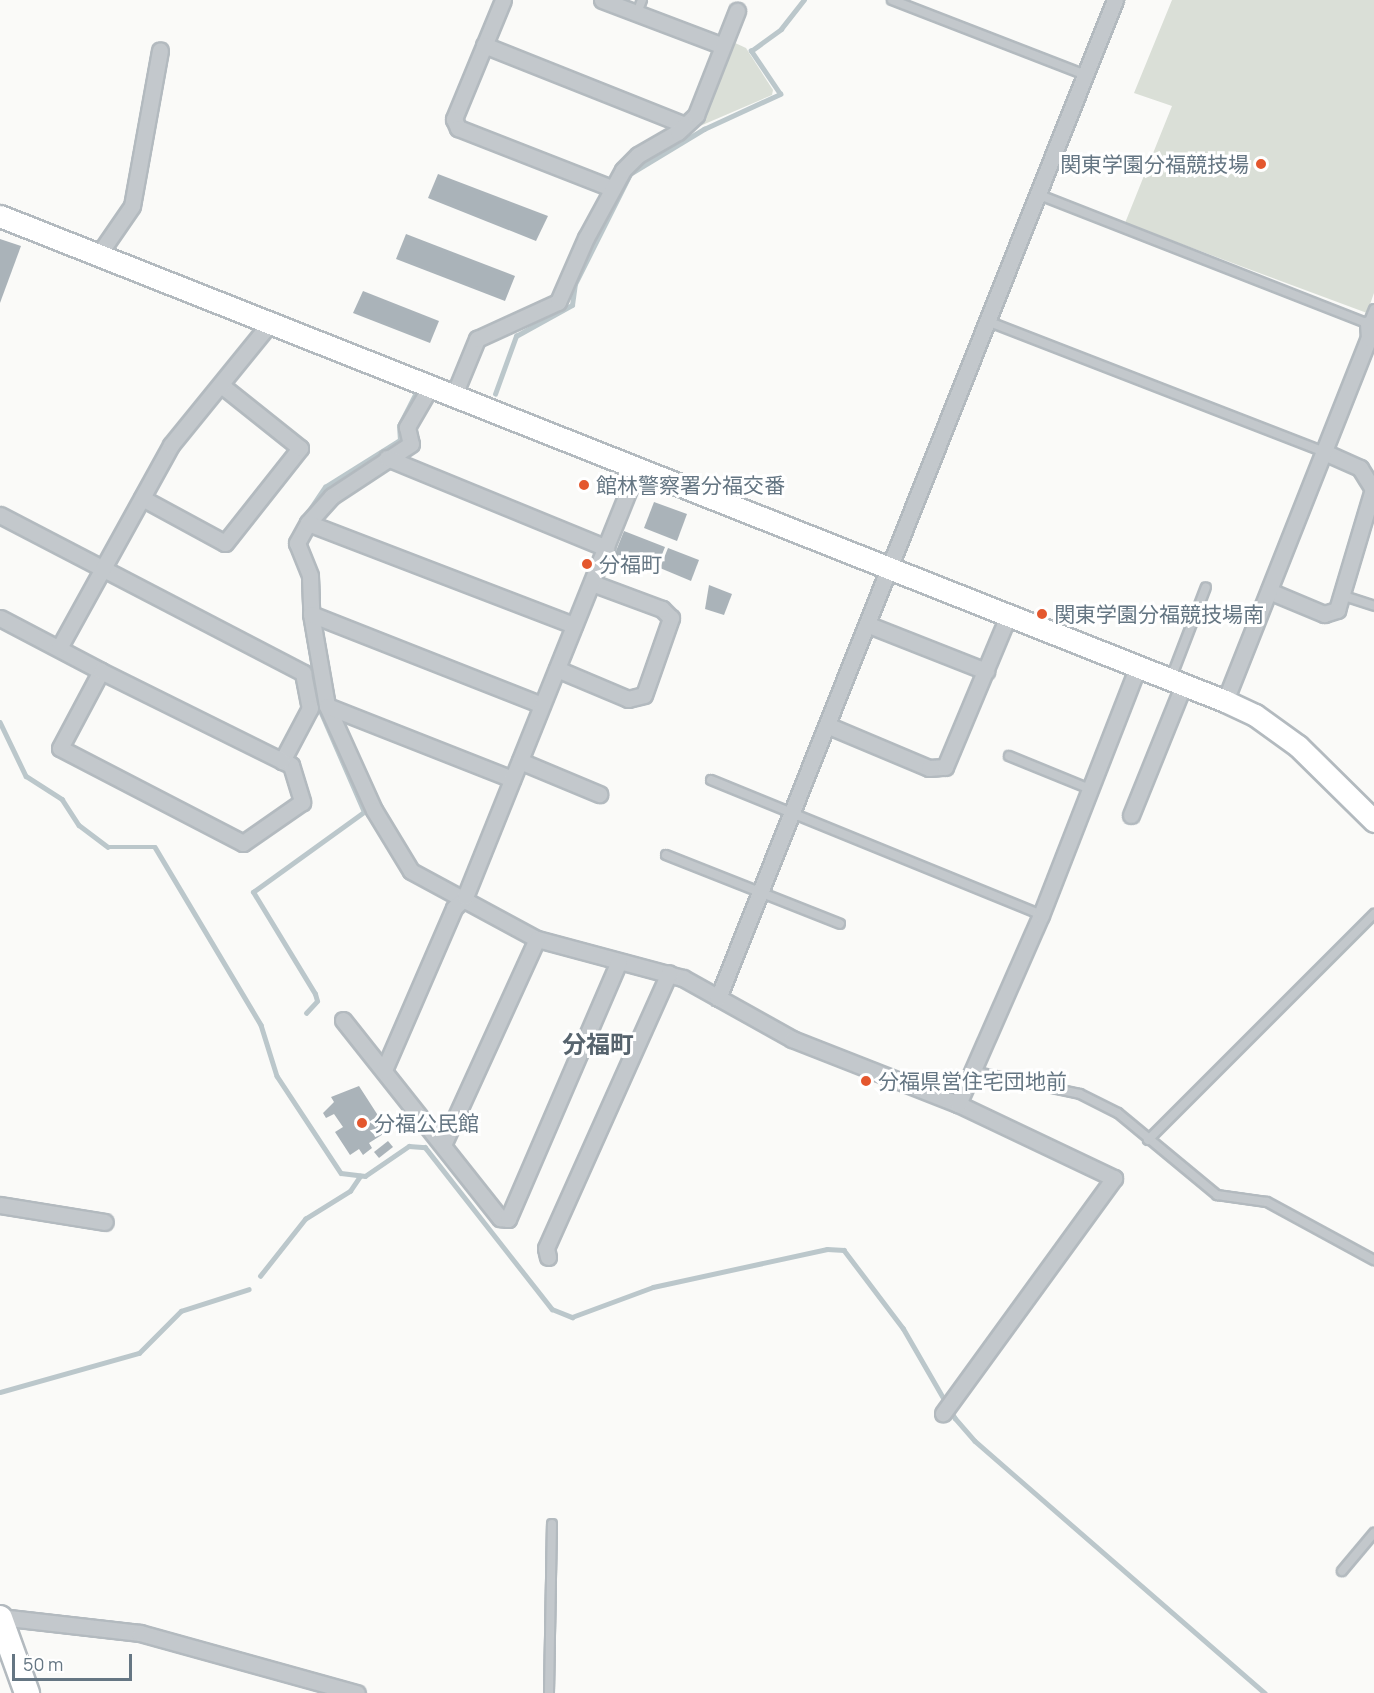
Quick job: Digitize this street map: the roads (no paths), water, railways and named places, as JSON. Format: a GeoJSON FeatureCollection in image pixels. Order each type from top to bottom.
{"type":"FeatureCollection","features":[{"type":"Feature","properties":{"kind":"main road"},"geometry":{"type":"LineString","coordinates":[[0,1617],[6,1653],[27,1693]]}},
{"type":"Feature","properties":{"kind":"street"},"geometry":{"type":"LineString","coordinates":[[503,0],[454,119],[458,128],[611,188]]}},
{"type":"Feature","properties":{"kind":"street"},"geometry":{"type":"LineString","coordinates":[[602,0],[639,6],[723,46]]}},
{"type":"Feature","properties":{"kind":"street"},"geometry":{"type":"LineString","coordinates":[[718,998],[892,568],[987,321],[1115,0]]}},
{"type":"Feature","properties":{"kind":"street"},"geometry":{"type":"LineString","coordinates":[[454,394],[477,339],[558,302],[611,188],[638,155],[686,125],[696,115],[737,11]]}},
{"type":"Feature","properties":{"kind":"street"},"geometry":{"type":"LineString","coordinates":[[484,45],[686,125]]}},
{"type":"Feature","properties":{"kind":"street"},"geometry":{"type":"LineString","coordinates":[[99,254],[132,206],[160,50]]}},
{"type":"Feature","properties":{"kind":"street"},"geometry":{"type":"LineString","coordinates":[[0,216],[432,384],[1225,701],[1256,715],[1298,746],[1374,821]]}},
{"type":"Feature","properties":{"kind":"street"},"geometry":{"type":"LineString","coordinates":[[59,648],[171,445],[271,322]]}},
{"type":"Feature","properties":{"kind":"street"},"geometry":{"type":"LineString","coordinates":[[1225,701],[1370,334]]}},
{"type":"Feature","properties":{"kind":"street"},"geometry":{"type":"LineString","coordinates":[[432,384],[407,427],[411,444],[332,496],[308,523],[297,543],[310,576],[311,614],[327,706],[374,810],[411,871],[465,897],[537,939],[618,963],[669,973],[818,1051],[958,1104],[1114,1178],[947,1407]]}},
{"type":"Feature","properties":{"kind":"street"},"geometry":{"type":"LineString","coordinates":[[142,498],[225,543],[300,448],[221,385]]}},
{"type":"Feature","properties":{"kind":"street"},"geometry":{"type":"LineString","coordinates":[[1269,591],[1324,614],[1337,610],[1373,484],[1360,468],[1324,452]]}},
{"type":"Feature","properties":{"kind":"street"},"geometry":{"type":"LineString","coordinates":[[387,458],[606,548]]}},
{"type":"Feature","properties":{"kind":"street"},"geometry":{"type":"LineString","coordinates":[[384,1070],[454,908],[465,897],[638,467]]}},
{"type":"Feature","properties":{"kind":"street"},"geometry":{"type":"LineString","coordinates":[[0,515],[303,673],[310,708],[282,761]]}},
{"type":"Feature","properties":{"kind":"street"},"geometry":{"type":"LineString","coordinates":[[308,523],[574,626]]}},
{"type":"Feature","properties":{"kind":"street"},"geometry":{"type":"LineString","coordinates":[[557,669],[628,699],[644,696],[671,618],[662,609],[592,583]]}},
{"type":"Feature","properties":{"kind":"street"},"geometry":{"type":"LineString","coordinates":[[311,614],[542,705]]}},
{"type":"Feature","properties":{"kind":"street"},"geometry":{"type":"LineString","coordinates":[[829,726],[937,770],[950,760],[1009,614]]}},
{"type":"Feature","properties":{"kind":"street"},"geometry":{"type":"LineString","coordinates":[[0,618],[291,765],[302,802],[243,843],[60,748],[101,671]]}},
{"type":"Feature","properties":{"kind":"street"},"geometry":{"type":"LineString","coordinates":[[869,625],[986,671]]}},
{"type":"Feature","properties":{"kind":"street"},"geometry":{"type":"LineString","coordinates":[[958,1104],[1041,915],[1138,666]]}},
{"type":"Feature","properties":{"kind":"street"},"geometry":{"type":"LineString","coordinates":[[1131,814],[1177,682]]}},
{"type":"Feature","properties":{"kind":"street"},"geometry":{"type":"LineString","coordinates":[[327,706],[512,779]]}},
{"type":"Feature","properties":{"kind":"street"},"geometry":{"type":"LineString","coordinates":[[520,761],[599,794]]}},
{"type":"Feature","properties":{"kind":"street"},"geometry":{"type":"LineString","coordinates":[[443,1145],[537,939]]}},
{"type":"Feature","properties":{"kind":"street"},"geometry":{"type":"LineString","coordinates":[[343,1020],[500,1218],[508,1220],[618,963]]}},
{"type":"Feature","properties":{"kind":"street"},"geometry":{"type":"LineString","coordinates":[[548,1257],[546,1248],[669,973]]}},
{"type":"Feature","properties":{"kind":"street"},"geometry":{"type":"LineString","coordinates":[[0,1205],[105,1222]]}},
{"type":"Feature","properties":{"kind":"street"},"geometry":{"type":"LineString","coordinates":[[0,1617],[140,1633],[357,1693]]}},
{"type":"Feature","properties":{"kind":"lane"},"geometry":{"type":"LineString","coordinates":[[891,0],[1086,75]]}},
{"type":"Feature","properties":{"kind":"lane"},"geometry":{"type":"LineString","coordinates":[[1037,194],[1370,334],[1374,309]]}},
{"type":"Feature","properties":{"kind":"lane"},"geometry":{"type":"LineString","coordinates":[[987,321],[1324,452]]}},
{"type":"Feature","properties":{"kind":"lane"},"geometry":{"type":"LineString","coordinates":[[1177,682],[1206,586]]}},
{"type":"Feature","properties":{"kind":"lane"},"geometry":{"type":"LineString","coordinates":[[1341,595],[1374,606]]}},
{"type":"Feature","properties":{"kind":"lane"},"geometry":{"type":"LineString","coordinates":[[1010,756],[1090,789]]}},
{"type":"Feature","properties":{"kind":"lane"},"geometry":{"type":"LineString","coordinates":[[711,780],[782,807],[791,815],[1041,915]]}},
{"type":"Feature","properties":{"kind":"lane"},"geometry":{"type":"LineString","coordinates":[[666,855],[840,924]]}},
{"type":"Feature","properties":{"kind":"lane"},"geometry":{"type":"LineString","coordinates":[[1148,1140],[1374,914]]}},
{"type":"Feature","properties":{"kind":"lane"},"geometry":{"type":"LineString","coordinates":[[972,1071],[1080,1094],[1118,1113],[1217,1195],[1267,1202],[1374,1260]]}},
{"type":"Feature","properties":{"kind":"lane"},"geometry":{"type":"LineString","coordinates":[[549,1693],[552,1524]]}},
{"type":"Feature","properties":{"kind":"lane"},"geometry":{"type":"LineString","coordinates":[[1342,1571],[1374,1533]]}},
{"type":"Feature","properties":{"kind":"waterway"},"geometry":{"type":"LineString","coordinates":[[495,394],[516,336],[572,305],[575,284],[630,174],[704,129],[780,94],[751,51],[781,29],[804,0]]}},
{"type":"Feature","properties":{"kind":"waterway"},"geometry":{"type":"LineString","coordinates":[[308,512],[325,487],[400,440],[399,426],[415,394]]}},
{"type":"Feature","properties":{"kind":"waterway"},"geometry":{"type":"LineString","coordinates":[[306,1013],[317,1001],[315,994],[253,892],[364,812],[320,711],[307,632]]}},
{"type":"Feature","properties":{"kind":"waterway"},"geometry":{"type":"LineString","coordinates":[[0,722],[26,776],[62,799],[79,825],[108,847],[155,847],[261,1025],[277,1076],[341,1173],[365,1176],[409,1146],[425,1147],[552,1309],[572,1317],[653,1287],[827,1249],[844,1250],[903,1328],[955,1418],[975,1441],[1265,1693]]}},
{"type":"Feature","properties":{"kind":"waterway"},"geometry":{"type":"LineString","coordinates":[[260,1276],[305,1219],[350,1191],[360,1176]]}},
{"type":"Feature","properties":{"kind":"waterway"},"geometry":{"type":"LineString","coordinates":[[0,1392],[139,1353],[181,1311],[249,1289]]}},
{"type":"Feature","properties":{"kind":"place","name":"関東学園分福競技場"},"geometry":{"type":"Point","coordinates":[1261,164]}},
{"type":"Feature","properties":{"kind":"place","name":"館林警察署分福交番"},"geometry":{"type":"Point","coordinates":[584,485]}},
{"type":"Feature","properties":{"kind":"place","name":"分福町"},"geometry":{"type":"Point","coordinates":[587,564]}},
{"type":"Feature","properties":{"kind":"place","name":"関東学園分福競技場南"},"geometry":{"type":"Point","coordinates":[1042,614]}},
{"type":"Feature","properties":{"kind":"place","name":"分福県営住宅団地前"},"geometry":{"type":"Point","coordinates":[866,1081]}},
{"type":"Feature","properties":{"kind":"place","name":"分福公民館"},"geometry":{"type":"Point","coordinates":[362,1123]}},
{"type":"Feature","properties":{"kind":"district","name":"分福町"},"geometry":{"type":"Point","coordinates":[598,1044]}}]}
